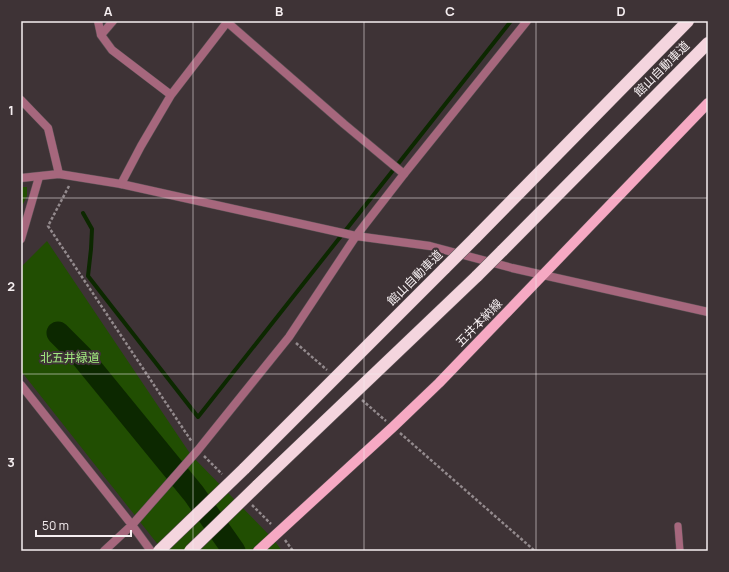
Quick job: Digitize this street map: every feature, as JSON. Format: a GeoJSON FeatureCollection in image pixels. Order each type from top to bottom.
{"type":"FeatureCollection","features":[{"type":"Feature","properties":{"kind":"highway","name":"館山自動車道"},"geometry":{"type":"LineString","coordinates":[[159,551],[244,469],[475,238],[688,21]]}},
{"type":"Feature","properties":{"kind":"highway","name":"館山自動車道"},"geometry":{"type":"LineString","coordinates":[[190,551],[502,252],[708,43]]}},
{"type":"Feature","properties":{"kind":"main road","name":"五井本納線"},"geometry":{"type":"LineString","coordinates":[[260,550],[439,383],[708,103]]}},
{"type":"Feature","properties":{"kind":"street"},"geometry":{"type":"LineString","coordinates":[[98,21],[101,35],[112,50],[171,95]]}},
{"type":"Feature","properties":{"kind":"street"},"geometry":{"type":"LineString","coordinates":[[101,35],[113,21]]}},
{"type":"Feature","properties":{"kind":"street"},"geometry":{"type":"LineString","coordinates":[[121,184],[171,95],[227,21],[344,124],[404,174]]}},
{"type":"Feature","properties":{"kind":"street"},"geometry":{"type":"LineString","coordinates":[[104,551],[132,525],[198,450],[289,337],[356,236],[527,21]]}},
{"type":"Feature","properties":{"kind":"street"},"geometry":{"type":"LineString","coordinates":[[21,100],[48,128],[59,174]]}},
{"type":"Feature","properties":{"kind":"street"},"geometry":{"type":"LineString","coordinates":[[21,178],[59,174],[121,184],[356,236],[430,246],[543,275],[708,312]]}},
{"type":"Feature","properties":{"kind":"street"},"geometry":{"type":"LineString","coordinates":[[21,239],[39,177]]}},
{"type":"Feature","properties":{"kind":"street"},"geometry":{"type":"LineString","coordinates":[[21,386],[151,551]]}},
{"type":"Feature","properties":{"kind":"lane"},"geometry":{"type":"LineString","coordinates":[[678,526],[680,551]]}},
{"type":"Feature","properties":{"kind":"path"},"geometry":{"type":"LineString","coordinates":[[74,176],[48,226],[198,450]]}},
{"type":"Feature","properties":{"kind":"path"},"geometry":{"type":"LineString","coordinates":[[393,427],[535,551]]}},
{"type":"Feature","properties":{"kind":"green space"},"geometry":{"type":"Polygon","coordinates":[[[21,187],[27,187],[27,196],[21,208],[21,187]]]}},
{"type":"Feature","properties":{"kind":"green space","name":"北五井緑道"},"geometry":{"type":"Polygon","coordinates":[[[47,241],[191,455],[274,540],[282,551],[163,551],[21,371],[21,267],[47,241]]]}},
{"type":"Feature","properties":{"kind":"waterway"},"geometry":{"type":"LineString","coordinates":[[83,213],[92,229],[88,276],[198,417],[511,21]]}},
{"type":"Feature","properties":{"kind":"waterway"},"geometry":{"type":"LineString","coordinates":[[58,333],[82,357],[194,494],[234,551]]}}]}
